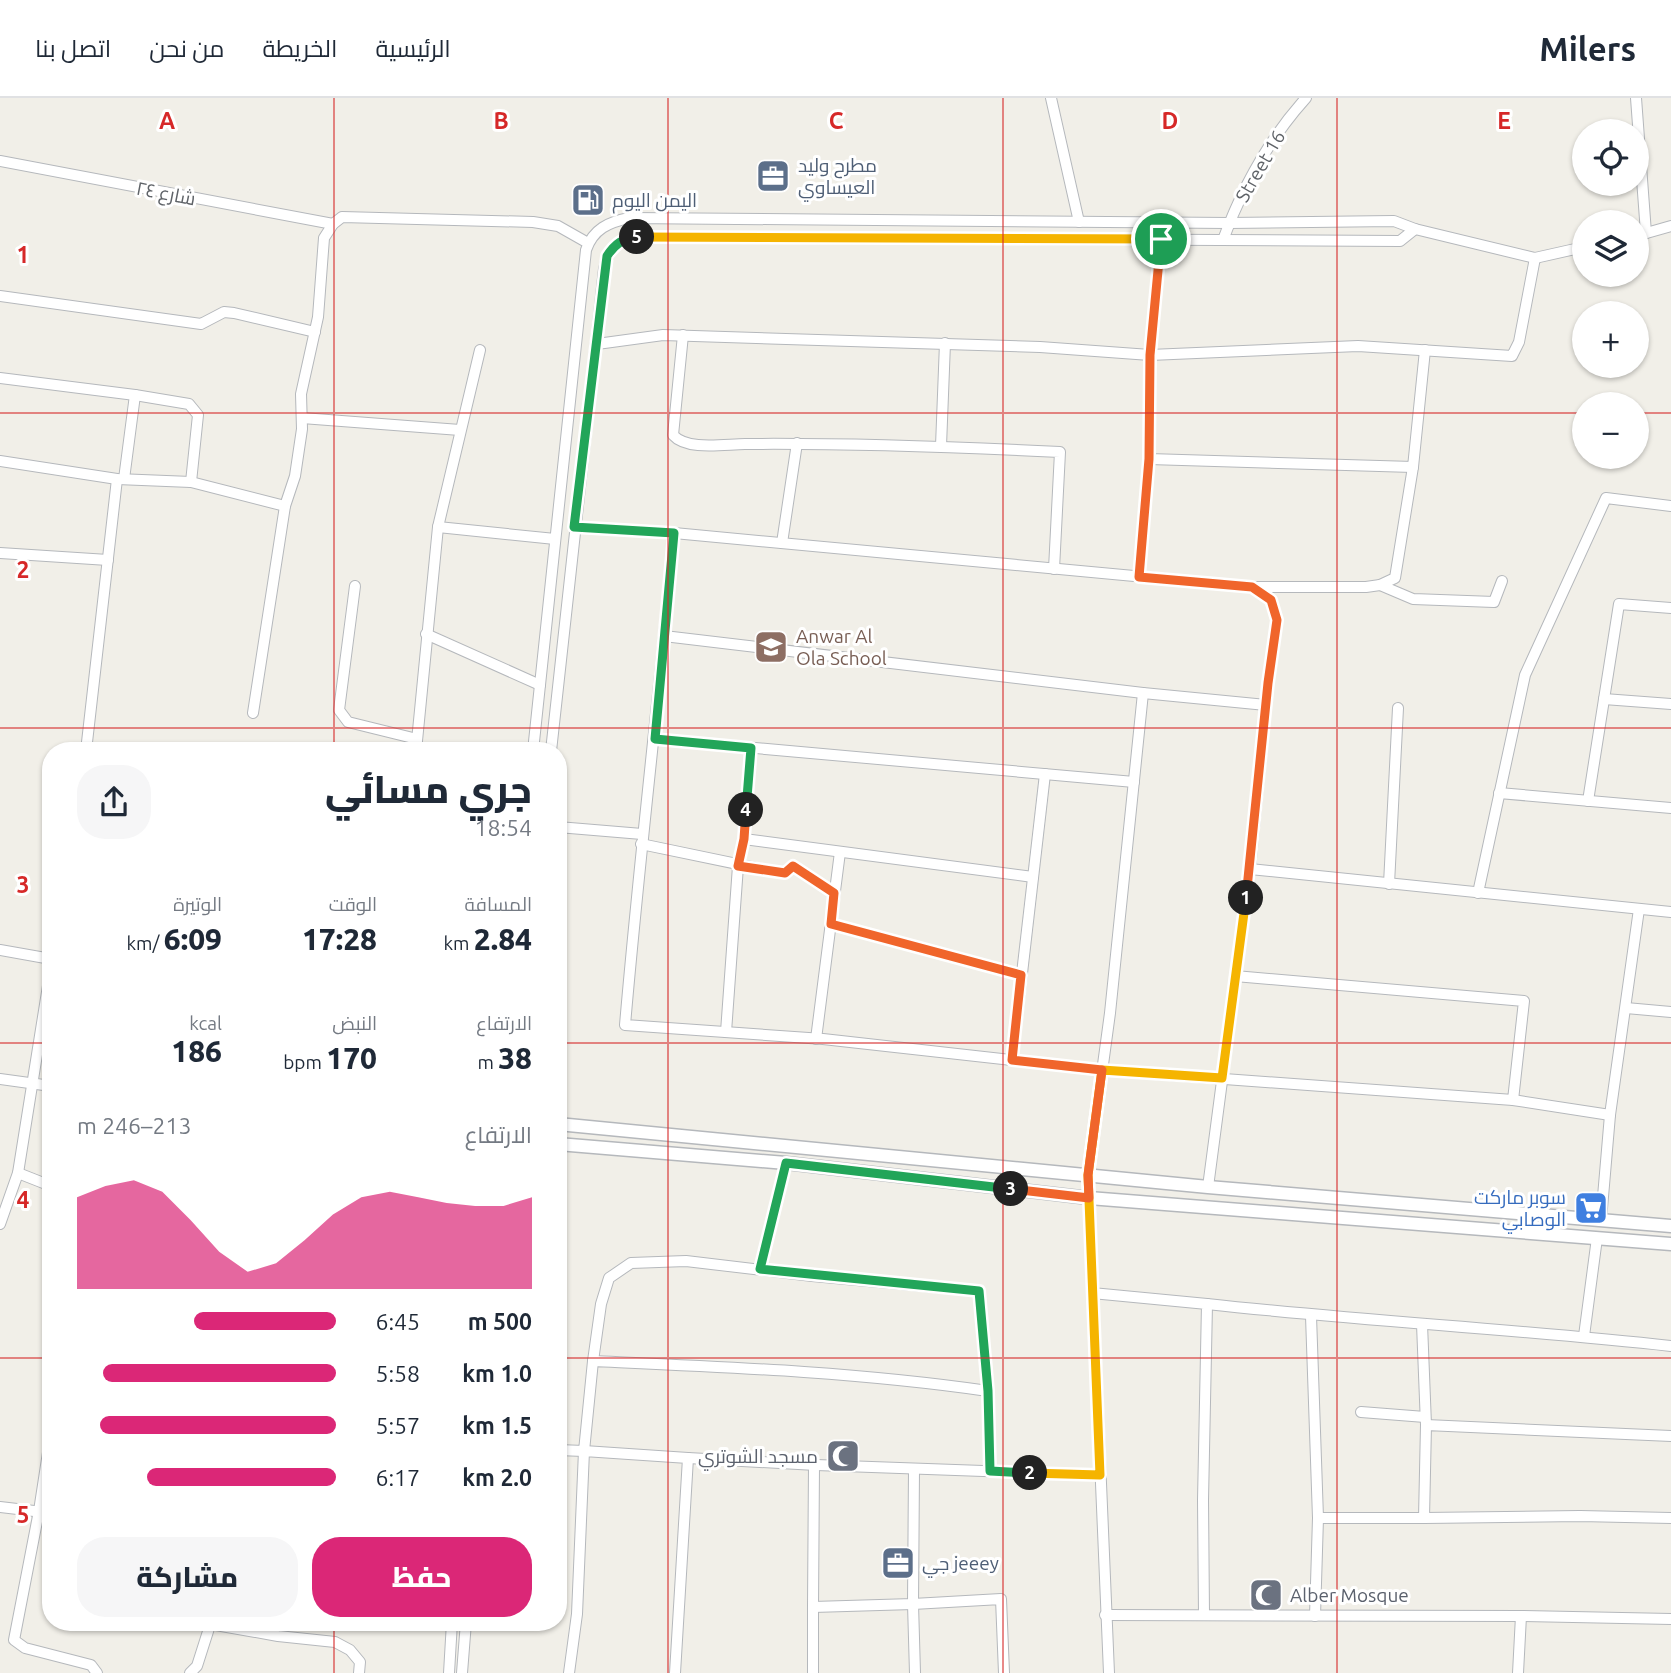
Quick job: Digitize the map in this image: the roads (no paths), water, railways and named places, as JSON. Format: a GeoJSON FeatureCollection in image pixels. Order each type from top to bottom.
{"type":"FeatureCollection","features":[{"type":"Feature","properties":{"kind":"street"},"geometry":{"type":"LineString","coordinates":[[1051,98],[1079,222]]}},
{"type":"Feature","properties":{"kind":"street","name":"Street 16"},"geometry":{"type":"LineString","coordinates":[[1223,240],[1242,193],[1269,145],[1306,98]]}},
{"type":"Feature","properties":{"kind":"street"},"geometry":{"type":"LineString","coordinates":[[1636,98],[1640,210]]}},
{"type":"Feature","properties":{"kind":"street","name":"شارع ٢٤"},"geometry":{"type":"LineString","coordinates":[[0,162],[332,224]]}},
{"type":"Feature","properties":{"kind":"street"},"geometry":{"type":"LineString","coordinates":[[253,713],[285,506],[295,476],[302,418],[301,394],[314,332],[324,238],[332,224],[342,217],[533,222],[558,226],[588,243]]}},
{"type":"Feature","properties":{"kind":"street"},"geometry":{"type":"LineString","coordinates":[[534,742],[586,250],[588,243],[602,227],[613,221],[629,218],[1229,223],[1394,221],[1415,229],[1535,258],[1572,250]]}},
{"type":"Feature","properties":{"kind":"street"},"geometry":{"type":"LineString","coordinates":[[1649,232],[1671,226]]}},
{"type":"Feature","properties":{"kind":"street"},"geometry":{"type":"LineString","coordinates":[[552,742],[574,527],[607,256],[614,246],[634,237],[1400,241],[1415,229]]}},
{"type":"Feature","properties":{"kind":"street"},"geometry":{"type":"LineString","coordinates":[[1139,577],[1149,459],[1150,355],[1161,239]]}},
{"type":"Feature","properties":{"kind":"street"},"geometry":{"type":"LineString","coordinates":[[597,344],[683,335],[1040,346],[1150,355],[1358,346],[1512,356],[1519,342],[1535,258]]}},
{"type":"Feature","properties":{"kind":"street"},"geometry":{"type":"LineString","coordinates":[[0,296],[194,324],[201,324],[224,312],[234,313],[314,332]]}},
{"type":"Feature","properties":{"kind":"street"},"geometry":{"type":"LineString","coordinates":[[683,335],[673,435],[676,439],[694,444],[941,446],[1060,452],[1054,569]]}},
{"type":"Feature","properties":{"kind":"street"},"geometry":{"type":"LineString","coordinates":[[941,446],[945,344]]}},
{"type":"Feature","properties":{"kind":"street"},"geometry":{"type":"LineString","coordinates":[[417,742],[438,527],[480,350]]}},
{"type":"Feature","properties":{"kind":"street"},"geometry":{"type":"LineString","coordinates":[[1380,586],[1395,578],[1413,467],[1425,350]]}},
{"type":"Feature","properties":{"kind":"street"},"geometry":{"type":"LineString","coordinates":[[0,378],[189,404],[198,415],[191,482]]}},
{"type":"Feature","properties":{"kind":"street"},"geometry":{"type":"LineString","coordinates":[[87,742],[108,560],[135,395]]}},
{"type":"Feature","properties":{"kind":"street"},"geometry":{"type":"LineString","coordinates":[[302,418],[460,430]]}},
{"type":"Feature","properties":{"kind":"street"},"geometry":{"type":"LineString","coordinates":[[782,543],[797,443]]}},
{"type":"Feature","properties":{"kind":"street"},"geometry":{"type":"LineString","coordinates":[[1149,459],[1413,467]]}},
{"type":"Feature","properties":{"kind":"street"},"geometry":{"type":"LineString","coordinates":[[0,461],[120,479],[191,482],[285,506]]}},
{"type":"Feature","properties":{"kind":"street"},"geometry":{"type":"LineString","coordinates":[[1478,893],[1525,675],[1606,498],[1671,506]]}},
{"type":"Feature","properties":{"kind":"street"},"geometry":{"type":"LineString","coordinates":[[438,527],[555,539]]}},
{"type":"Feature","properties":{"kind":"street"},"geometry":{"type":"LineString","coordinates":[[574,527],[674,533],[1252,587],[1380,586],[1413,599],[1494,602],[1502,581]]}},
{"type":"Feature","properties":{"kind":"street"},"geometry":{"type":"LineString","coordinates":[[674,533],[625,1025],[816,1039],[1102,1070],[1513,1100],[1610,1115]]}},
{"type":"Feature","properties":{"kind":"street"},"geometry":{"type":"LineString","coordinates":[[0,553],[108,560]]}},
{"type":"Feature","properties":{"kind":"street"},"geometry":{"type":"LineString","coordinates":[[355,586],[339,710],[348,722],[417,739]]}},
{"type":"Feature","properties":{"kind":"street"},"geometry":{"type":"LineString","coordinates":[[1208,1187],[1250,869],[1277,620],[1271,600],[1252,587]]}},
{"type":"Feature","properties":{"kind":"street"},"geometry":{"type":"LineString","coordinates":[[1588,801],[1619,604],[1671,608]]}},
{"type":"Feature","properties":{"kind":"street"},"geometry":{"type":"LineString","coordinates":[[426,634],[540,685]]}},
{"type":"Feature","properties":{"kind":"street"},"geometry":{"type":"LineString","coordinates":[[664,636],[1266,705]]}},
{"type":"Feature","properties":{"kind":"street"},"geometry":{"type":"LineString","coordinates":[[1109,1673],[1088,1175],[1143,693]]}},
{"type":"Feature","properties":{"kind":"street"},"geometry":{"type":"LineString","coordinates":[[1604,699],[1671,704]]}},
{"type":"Feature","properties":{"kind":"street"},"geometry":{"type":"LineString","coordinates":[[1389,884],[1398,708]]}},
{"type":"Feature","properties":{"kind":"street"},"geometry":{"type":"LineString","coordinates":[[655,739],[1134,782]]}},
{"type":"Feature","properties":{"kind":"street"},"geometry":{"type":"LineString","coordinates":[[726,1032],[738,866],[744,839],[751,748]]}},
{"type":"Feature","properties":{"kind":"street"},"geometry":{"type":"LineString","coordinates":[[1012,1060],[1045,774]]}},
{"type":"Feature","properties":{"kind":"street"},"geometry":{"type":"LineString","coordinates":[[1499,793],[1671,808]]}},
{"type":"Feature","properties":{"kind":"street"},"geometry":{"type":"LineString","coordinates":[[567,828],[642,839],[738,866],[785,873],[793,866],[834,893]]}},
{"type":"Feature","properties":{"kind":"street"},"geometry":{"type":"LineString","coordinates":[[744,839],[1033,877]]}},
{"type":"Feature","properties":{"kind":"street"},"geometry":{"type":"LineString","coordinates":[[816,1039],[839,852]]}},
{"type":"Feature","properties":{"kind":"street"},"geometry":{"type":"LineString","coordinates":[[1250,869],[1671,912]]}},
{"type":"Feature","properties":{"kind":"street"},"geometry":{"type":"LineString","coordinates":[[1601,1220],[1610,1115],[1639,909]]}},
{"type":"Feature","properties":{"kind":"street"},"geometry":{"type":"LineString","coordinates":[[831,924],[1021,975]]}},
{"type":"Feature","properties":{"kind":"street"},"geometry":{"type":"LineString","coordinates":[[0,950],[42,957]]}},
{"type":"Feature","properties":{"kind":"street"},"geometry":{"type":"LineString","coordinates":[[1236,976],[1524,1001],[1513,1100]]}},
{"type":"Feature","properties":{"kind":"street"},"geometry":{"type":"LineString","coordinates":[[1626,1008],[1671,1012]]}},
{"type":"Feature","properties":{"kind":"street"},"geometry":{"type":"LineString","coordinates":[[0,1224],[18,1173],[42,1022]]}},
{"type":"Feature","properties":{"kind":"street"},"geometry":{"type":"LineString","coordinates":[[0,1079],[42,1085]]}},
{"type":"Feature","properties":{"kind":"street"},"geometry":{"type":"LineString","coordinates":[[567,1125],[1208,1187],[1671,1226]]}},
{"type":"Feature","properties":{"kind":"street"},"geometry":{"type":"LineString","coordinates":[[567,1145],[786,1163],[1089,1198],[1671,1244]]}},
{"type":"Feature","properties":{"kind":"street"},"geometry":{"type":"LineString","coordinates":[[760,1269],[786,1163]]}},
{"type":"Feature","properties":{"kind":"street"},"geometry":{"type":"LineString","coordinates":[[18,1173],[42,1182]]}},
{"type":"Feature","properties":{"kind":"street"},"geometry":{"type":"LineString","coordinates":[[0,1190],[12,1192]]}},
{"type":"Feature","properties":{"kind":"street"},"geometry":{"type":"LineString","coordinates":[[1584,1336],[1597,1238]]}},
{"type":"Feature","properties":{"kind":"street"},"geometry":{"type":"LineString","coordinates":[[569,1673],[577,1614],[584,1451],[601,1304],[609,1278],[631,1263],[686,1261],[979,1291],[988,1391],[990,1471]]}},
{"type":"Feature","properties":{"kind":"street"},"geometry":{"type":"LineString","coordinates":[[1092,1293],[1311,1316],[1584,1336],[1671,1346]]}},
{"type":"Feature","properties":{"kind":"street"},"geometry":{"type":"LineString","coordinates":[[1204,1614],[1203,1500],[1207,1304]]}},
{"type":"Feature","properties":{"kind":"street"},"geometry":{"type":"LineString","coordinates":[[1311,1316],[1318,1518],[1315,1616]]}},
{"type":"Feature","properties":{"kind":"street"},"geometry":{"type":"LineString","coordinates":[[1422,1324],[1426,1421],[1424,1518]]}},
{"type":"Feature","properties":{"kind":"street"},"geometry":{"type":"LineString","coordinates":[[593,1361],[759,1368],[941,1384],[988,1391]]}},
{"type":"Feature","properties":{"kind":"street"},"geometry":{"type":"LineString","coordinates":[[1361,1412],[1426,1421],[1671,1436]]}},
{"type":"Feature","properties":{"kind":"street"},"geometry":{"type":"LineString","coordinates":[[567,1450],[814,1465],[1100,1475]]}},
{"type":"Feature","properties":{"kind":"street"},"geometry":{"type":"LineString","coordinates":[[675,1673],[688,1458]]}},
{"type":"Feature","properties":{"kind":"street"},"geometry":{"type":"LineString","coordinates":[[813,1673],[814,1465]]}},
{"type":"Feature","properties":{"kind":"street"},"geometry":{"type":"LineString","coordinates":[[914,1469],[915,1673]]}},
{"type":"Feature","properties":{"kind":"street"},"geometry":{"type":"LineString","coordinates":[[42,1492],[14,1640],[25,1648],[91,1665],[97,1673]]}},
{"type":"Feature","properties":{"kind":"street"},"geometry":{"type":"LineString","coordinates":[[0,1507],[42,1512]]}},
{"type":"Feature","properties":{"kind":"street"},"geometry":{"type":"LineString","coordinates":[[1318,1518],[1671,1518]]}},
{"type":"Feature","properties":{"kind":"street"},"geometry":{"type":"LineString","coordinates":[[813,1607],[1001,1599],[1004,1673]]}},
{"type":"Feature","properties":{"kind":"street"},"geometry":{"type":"LineString","coordinates":[[1105,1615],[1671,1619]]}},
{"type":"Feature","properties":{"kind":"street"},"geometry":{"type":"LineString","coordinates":[[1518,1673],[1521,1616]]}},
{"type":"Feature","properties":{"kind":"street"},"geometry":{"type":"LineString","coordinates":[[194,1671],[208,1631]]}},
{"type":"Feature","properties":{"kind":"street"},"geometry":{"type":"LineString","coordinates":[[252,1631],[335,1642],[350,1650],[360,1662],[359,1673]]}},
{"type":"Feature","properties":{"kind":"street"},"geometry":{"type":"LineString","coordinates":[[449,1673],[451,1631]]}},
{"type":"Feature","properties":{"kind":"street"},"geometry":{"type":"LineString","coordinates":[[463,1673],[465,1631]]}},
{"type":"Feature","properties":{"kind":"place","name":"مطرح وليد العيساوي"},"geometry":{"type":"Point","coordinates":[773,176]}},
{"type":"Feature","properties":{"kind":"place","name":"اليمن اليوم"},"geometry":{"type":"Point","coordinates":[588,200]}},
{"type":"Feature","properties":{"kind":"place","name":"Anwar Al Ola School"},"geometry":{"type":"Point","coordinates":[771,647]}},
{"type":"Feature","properties":{"kind":"place","name":"سوبر ماركت الوصابي"},"geometry":{"type":"Point","coordinates":[1591,1208]}},
{"type":"Feature","properties":{"kind":"place","name":"مسجد الشوتري"},"geometry":{"type":"Point","coordinates":[843,1456]}},
{"type":"Feature","properties":{"kind":"place","name":"جي jeeey"},"geometry":{"type":"Point","coordinates":[898,1563]}},
{"type":"Feature","properties":{"kind":"place","name":"Alber Mosque"},"geometry":{"type":"Point","coordinates":[1266,1595]}}]}
